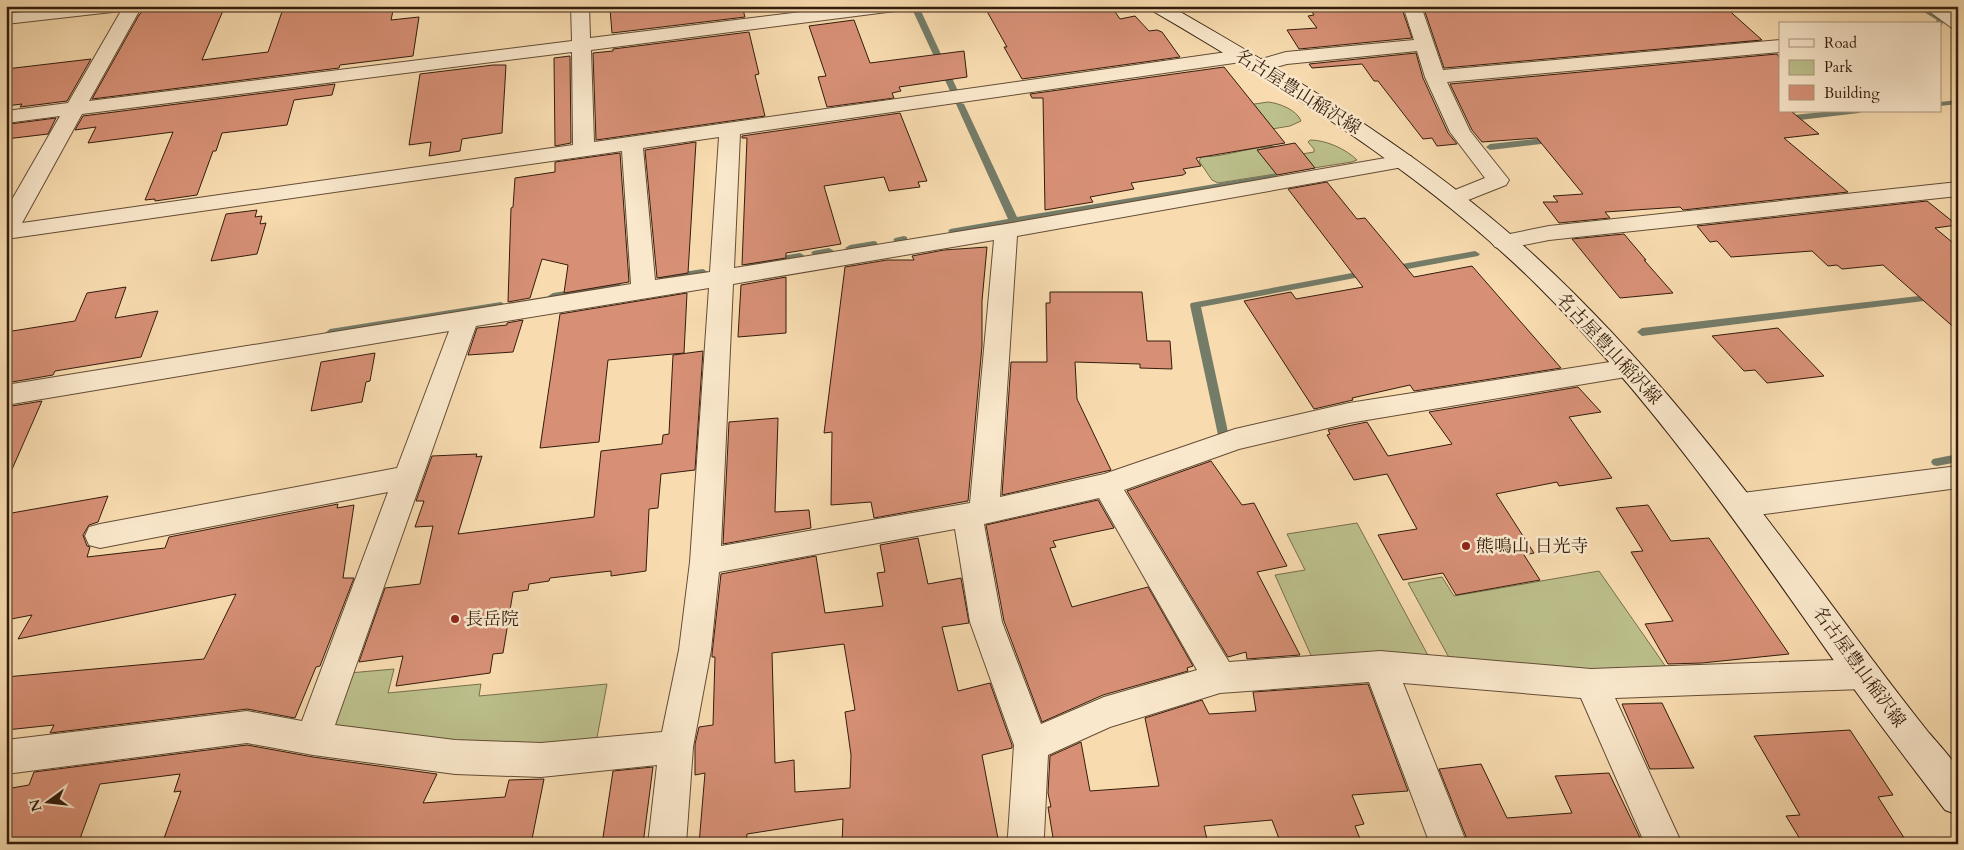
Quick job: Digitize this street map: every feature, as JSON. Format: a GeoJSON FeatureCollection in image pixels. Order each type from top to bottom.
{"type":"FeatureCollection","features":[{"type":"Feature","properties":{"kind":"street"},"geometry":{"type":"LineString","coordinates":[[6,19],[122,6]]}},
{"type":"Feature","properties":{"kind":"street"},"geometry":{"type":"LineString","coordinates":[[6,231],[133,6]]}},
{"type":"Feature","properties":{"kind":"street"},"geometry":{"type":"LineString","coordinates":[[580,6],[584,149]]}},
{"type":"Feature","properties":{"kind":"street"},"geometry":{"type":"LineString","coordinates":[[6,117],[895,6]]}},
{"type":"Feature","properties":{"kind":"street","name":"名古屋豊山稲沢線"},"geometry":{"type":"LineString","coordinates":[[1158,6],[1321,104],[1403,161],[1453,198],[1558,293],[1629,368],[1677,423],[1742,505],[1863,674],[1958,798]]}},
{"type":"Feature","properties":{"kind":"street"},"geometry":{"type":"LineString","coordinates":[[1412,6],[1436,77],[1460,132],[1498,180],[1453,198]]}},
{"type":"Feature","properties":{"kind":"street"},"geometry":{"type":"LineString","coordinates":[[1931,6],[1958,24]]}},
{"type":"Feature","properties":{"kind":"street"},"geometry":{"type":"LineString","coordinates":[[1942,32],[1958,31]]}},
{"type":"Feature","properties":{"kind":"street"},"geometry":{"type":"LineString","coordinates":[[6,231],[730,128],[1250,61],[1424,45]]}},
{"type":"Feature","properties":{"kind":"street"},"geometry":{"type":"LineString","coordinates":[[1436,77],[1779,46]]}},
{"type":"Feature","properties":{"kind":"street"},"geometry":{"type":"LineString","coordinates":[[666,844],[676,747],[695,650],[705,562],[730,128]]}},
{"type":"Feature","properties":{"kind":"street"},"geometry":{"type":"LineString","coordinates":[[632,143],[644,290]]}},
{"type":"Feature","properties":{"kind":"street"},"geometry":{"type":"LineString","coordinates":[[6,395],[1006,231],[1403,161]]}},
{"type":"Feature","properties":{"kind":"street"},"geometry":{"type":"LineString","coordinates":[[1503,242],[1548,233],[1958,189]]}},
{"type":"Feature","properties":{"kind":"street"},"geometry":{"type":"LineString","coordinates":[[1006,231],[976,513],[986,622],[1031,745],[1026,836],[1023,844]]}},
{"type":"Feature","properties":{"kind":"street"},"geometry":{"type":"LineString","coordinates":[[313,740],[465,321]]}},
{"type":"Feature","properties":{"kind":"street"},"geometry":{"type":"LineString","coordinates":[[705,562],[976,513],[1106,485],[1235,439],[1262,432],[1349,414],[1629,368]]}},
{"type":"Feature","properties":{"kind":"street"},"geometry":{"type":"LineString","coordinates":[[100,536],[408,477]]}},
{"type":"Feature","properties":{"kind":"street"},"geometry":{"type":"LineString","coordinates":[[1742,505],[1958,477]]}},
{"type":"Feature","properties":{"kind":"street"},"geometry":{"type":"LineString","coordinates":[[1106,485],[1220,678]]}},
{"type":"Feature","properties":{"kind":"street"},"geometry":{"type":"LineString","coordinates":[[1031,745],[1104,713],[1220,678],[1380,666],[1591,684],[1863,674]]}},
{"type":"Feature","properties":{"kind":"street"},"geometry":{"type":"LineString","coordinates":[[1380,666],[1449,844]]}},
{"type":"Feature","properties":{"kind":"street"},"geometry":{"type":"LineString","coordinates":[[1591,684],[1664,844]]}},
{"type":"Feature","properties":{"kind":"street"},"geometry":{"type":"LineString","coordinates":[[6,756],[247,727],[313,740],[455,757],[541,760],[676,747]]}},
{"type":"Feature","properties":{"kind":"green space"},"geometry":{"type":"Polygon","coordinates":[[[1268,102],[1287,108],[1296,114],[1301,121],[1290,126],[1266,130],[1174,116],[1268,102]]]}},
{"type":"Feature","properties":{"kind":"green space"},"geometry":{"type":"Polygon","coordinates":[[[1310,140],[1335,146],[1357,160],[1218,183],[1212,180],[1199,161],[1201,157],[1262,147],[1282,147],[1296,155],[1314,152],[1314,149],[1308,142],[1310,140]]]}},
{"type":"Feature","properties":{"kind":"green space"},"geometry":{"type":"Polygon","coordinates":[[[1357,523],[1431,661],[1314,662],[1275,575],[1305,570],[1287,534],[1357,523]]]}},
{"type":"Feature","properties":{"kind":"green space"},"geometry":{"type":"Polygon","coordinates":[[[1599,571],[1668,670],[1589,674],[1452,663],[1408,583],[1442,577],[1454,596],[1599,571]]]}},
{"type":"Feature","properties":{"kind":"green space"},"geometry":{"type":"Polygon","coordinates":[[[394,669],[388,693],[481,684],[479,696],[607,684],[596,743],[535,750],[328,731],[349,673],[394,669]]]}},
{"type":"Feature","properties":{"kind":"building"},"geometry":{"type":"Polygon","coordinates":[[[225,6],[202,60],[268,52],[284,6],[394,6],[391,20],[419,17],[413,56],[340,65],[339,68],[92,99],[139,15],[144,10],[225,6]]]}},
{"type":"Feature","properties":{"kind":"building"},"geometry":{"type":"Polygon","coordinates":[[[612,6],[742,6],[745,17],[612,33],[610,9],[612,6]]]}},
{"type":"Feature","properties":{"kind":"building"},"geometry":{"type":"Polygon","coordinates":[[[984,6],[1111,6],[1120,19],[1135,16],[1149,31],[1157,30],[1162,32],[1180,57],[1022,79],[984,6]]]}},
{"type":"Feature","properties":{"kind":"building"},"geometry":{"type":"Polygon","coordinates":[[[1319,6],[1401,6],[1412,38],[1299,49],[1287,30],[1317,28],[1308,16],[1314,15],[1312,12],[1323,11],[1319,6]]]}},
{"type":"Feature","properties":{"kind":"building"},"geometry":{"type":"Polygon","coordinates":[[[1423,6],[1724,6],[1762,40],[1444,68],[1423,6]]]}},
{"type":"Feature","properties":{"kind":"building"},"geometry":{"type":"Polygon","coordinates":[[[854,20],[870,63],[964,51],[967,77],[899,87],[901,91],[892,93],[894,98],[827,107],[818,77],[826,76],[809,26],[854,20]]]}},
{"type":"Feature","properties":{"kind":"building"},"geometry":{"type":"Polygon","coordinates":[[[749,32],[759,74],[755,75],[765,116],[596,140],[593,53],[749,32]]]}},
{"type":"Feature","properties":{"kind":"building"},"geometry":{"type":"Polygon","coordinates":[[[1416,53],[1423,78],[1448,133],[1457,144],[1437,146],[1432,138],[1423,139],[1378,81],[1374,81],[1362,64],[1312,68],[1309,64],[1416,53]]]}},
{"type":"Feature","properties":{"kind":"building"},"geometry":{"type":"Polygon","coordinates":[[[1777,54],[1779,57],[1779,112],[1792,112],[1819,134],[1784,138],[1848,192],[1683,210],[1680,207],[1605,212],[1610,218],[1559,223],[1543,202],[1558,202],[1553,196],[1583,194],[1537,138],[1482,142],[1472,130],[1450,84],[1777,54]]]}},
{"type":"Feature","properties":{"kind":"building"},"geometry":{"type":"Polygon","coordinates":[[[570,56],[571,143],[555,146],[554,58],[570,56]]]}},
{"type":"Feature","properties":{"kind":"building"},"geometry":{"type":"Polygon","coordinates":[[[91,59],[67,101],[20,107],[22,104],[6,106],[6,69],[91,59]]]}},
{"type":"Feature","properties":{"kind":"building"},"geometry":{"type":"Polygon","coordinates":[[[506,65],[502,133],[462,139],[460,151],[429,156],[431,142],[409,145],[420,74],[506,65]]]}},
{"type":"Feature","properties":{"kind":"building"},"geometry":{"type":"Polygon","coordinates":[[[1224,67],[1285,143],[1196,158],[1201,166],[1183,169],[1186,173],[1183,175],[1131,183],[1134,189],[1090,197],[1093,202],[1045,210],[1043,98],[1032,98],[1030,94],[1224,67]]]}},
{"type":"Feature","properties":{"kind":"building"},"geometry":{"type":"Polygon","coordinates":[[[335,84],[332,95],[294,100],[287,125],[222,133],[216,151],[213,151],[197,195],[155,201],[155,199],[145,200],[173,132],[88,143],[96,127],[75,130],[83,116],[335,84]]]}},
{"type":"Feature","properties":{"kind":"building"},"geometry":{"type":"Polygon","coordinates":[[[900,113],[927,181],[918,182],[920,187],[889,191],[884,177],[824,186],[841,244],[786,253],[786,258],[742,265],[747,138],[742,138],[742,136],[900,113]]]}},
{"type":"Feature","properties":{"kind":"building"},"geometry":{"type":"Polygon","coordinates":[[[56,118],[48,134],[6,139],[6,130],[10,124],[56,118]]]}},
{"type":"Feature","properties":{"kind":"building"},"geometry":{"type":"Polygon","coordinates":[[[696,142],[688,273],[657,278],[645,150],[696,142]]]}},
{"type":"Feature","properties":{"kind":"building"},"geometry":{"type":"Polygon","coordinates":[[[1295,143],[1315,168],[1277,175],[1257,150],[1295,143]]]}},
{"type":"Feature","properties":{"kind":"building"},"geometry":{"type":"Polygon","coordinates":[[[620,153],[629,282],[564,293],[568,265],[542,259],[530,298],[508,302],[511,208],[513,207],[515,178],[555,172],[555,162],[620,153]]]}},
{"type":"Feature","properties":{"kind":"building"},"geometry":{"type":"Polygon","coordinates":[[[1327,182],[1357,219],[1365,218],[1414,277],[1472,266],[1561,368],[1414,391],[1410,385],[1314,409],[1244,301],[1291,292],[1296,299],[1363,287],[1288,189],[1327,182]]]}},
{"type":"Feature","properties":{"kind":"building"},"geometry":{"type":"Polygon","coordinates":[[[1927,201],[1957,225],[1935,228],[1958,247],[1958,331],[1883,265],[1842,269],[1837,265],[1828,266],[1812,251],[1731,257],[1717,241],[1710,242],[1697,226],[1927,201]]]}},
{"type":"Feature","properties":{"kind":"building"},"geometry":{"type":"Polygon","coordinates":[[[257,210],[255,217],[262,216],[260,224],[266,223],[257,254],[211,261],[226,214],[257,210]]]}},
{"type":"Feature","properties":{"kind":"building"},"geometry":{"type":"Polygon","coordinates":[[[1624,234],[1673,293],[1620,298],[1572,239],[1624,234]]]}},
{"type":"Feature","properties":{"kind":"building"},"geometry":{"type":"Polygon","coordinates":[[[987,247],[982,301],[982,346],[968,501],[874,518],[871,502],[831,505],[832,432],[824,433],[845,267],[887,260],[914,260],[912,256],[944,250],[987,247]]]}},
{"type":"Feature","properties":{"kind":"building"},"geometry":{"type":"Polygon","coordinates":[[[786,277],[786,333],[738,337],[741,285],[786,277]]]}},
{"type":"Feature","properties":{"kind":"building"},"geometry":{"type":"Polygon","coordinates":[[[126,287],[115,318],[158,311],[141,357],[55,371],[53,375],[6,383],[6,332],[75,321],[87,293],[126,287]]]}},
{"type":"Feature","properties":{"kind":"building"},"geometry":{"type":"Polygon","coordinates":[[[1050,292],[1142,292],[1147,341],[1170,341],[1172,369],[1140,368],[1140,364],[1075,362],[1077,399],[1111,470],[1002,495],[1011,362],[1047,362],[1046,303],[1050,303],[1050,292]]]}},
{"type":"Feature","properties":{"kind":"building"},"geometry":{"type":"Polygon","coordinates":[[[687,293],[684,353],[608,360],[599,442],[540,448],[560,314],[687,293]]]}},
{"type":"Feature","properties":{"kind":"building"},"geometry":{"type":"Polygon","coordinates":[[[523,320],[513,352],[468,355],[477,328],[507,325],[507,323],[523,320]]]}},
{"type":"Feature","properties":{"kind":"building"},"geometry":{"type":"Polygon","coordinates":[[[1778,328],[1824,376],[1767,383],[1755,370],[1744,371],[1712,336],[1778,328]]]}},
{"type":"Feature","properties":{"kind":"building"},"geometry":{"type":"Polygon","coordinates":[[[703,351],[695,470],[661,474],[658,508],[649,509],[646,571],[611,576],[611,571],[550,578],[549,581],[529,584],[528,590],[513,592],[503,653],[493,654],[490,673],[396,686],[403,656],[359,662],[385,588],[420,584],[433,526],[415,527],[424,501],[416,501],[432,456],[477,454],[476,457],[482,456],[458,534],[594,517],[601,451],[662,444],[663,435],[669,434],[673,355],[703,351]]]}},
{"type":"Feature","properties":{"kind":"building"},"geometry":{"type":"Polygon","coordinates":[[[375,353],[370,381],[366,382],[362,402],[311,411],[321,362],[375,353]]]}},
{"type":"Feature","properties":{"kind":"building"},"geometry":{"type":"Polygon","coordinates":[[[1578,387],[1601,412],[1569,417],[1612,478],[1559,486],[1557,482],[1496,494],[1534,553],[1524,555],[1540,580],[1456,595],[1443,573],[1403,580],[1378,535],[1417,529],[1387,474],[1354,480],[1327,435],[1330,434],[1328,430],[1367,422],[1388,456],[1452,444],[1429,412],[1578,387]]]}},
{"type":"Feature","properties":{"kind":"building"},"geometry":{"type":"Polygon","coordinates":[[[42,401],[6,483],[6,407],[42,401]]]}},
{"type":"Feature","properties":{"kind":"building"},"geometry":{"type":"Polygon","coordinates":[[[778,418],[775,512],[809,510],[811,528],[723,544],[729,422],[778,418]]]}},
{"type":"Feature","properties":{"kind":"building"},"geometry":{"type":"Polygon","coordinates":[[[1211,461],[1242,505],[1254,503],[1287,566],[1257,572],[1300,655],[1247,659],[1246,652],[1228,657],[1127,491],[1211,461]]]}},
{"type":"Feature","properties":{"kind":"building"},"geometry":{"type":"Polygon","coordinates":[[[108,496],[98,522],[89,525],[83,535],[87,546],[90,547],[87,557],[165,548],[169,537],[338,504],[337,508],[354,505],[343,578],[354,578],[320,666],[316,667],[295,718],[247,709],[50,733],[54,725],[6,730],[6,677],[204,659],[236,594],[18,639],[32,615],[6,620],[6,514],[108,496]]]}},
{"type":"Feature","properties":{"kind":"building"},"geometry":{"type":"Polygon","coordinates":[[[1098,500],[1114,528],[1053,541],[1056,547],[1050,548],[1072,607],[1148,587],[1193,666],[1187,668],[1188,671],[1103,695],[1042,722],[1004,621],[986,525],[1098,500]]]}},
{"type":"Feature","properties":{"kind":"building"},"geometry":{"type":"Polygon","coordinates":[[[1648,505],[1671,541],[1709,538],[1789,654],[1702,663],[1668,664],[1645,624],[1673,621],[1631,552],[1643,551],[1616,508],[1648,505]]]}},
{"type":"Feature","properties":{"kind":"building"},"geometry":{"type":"Polygon","coordinates":[[[918,538],[928,584],[961,578],[969,623],[942,627],[958,691],[990,683],[1012,745],[1012,748],[982,755],[999,844],[842,844],[843,819],[747,834],[746,844],[699,844],[705,773],[695,775],[695,744],[699,727],[713,725],[715,657],[712,657],[712,654],[721,574],[816,556],[825,613],[883,606],[877,573],[885,572],[880,545],[918,538]],[[844,644],[772,653],[775,763],[794,760],[795,792],[850,788],[851,755],[845,712],[855,710],[844,644]]]}},
{"type":"Feature","properties":{"kind":"building"},"geometry":{"type":"Polygon","coordinates":[[[1368,684],[1408,791],[1352,795],[1364,824],[1355,826],[1362,844],[1281,844],[1272,820],[1204,826],[1208,844],[1054,844],[1048,807],[1051,807],[1048,793],[1050,756],[1081,742],[1090,791],[1159,786],[1145,718],[1202,700],[1209,714],[1256,711],[1253,692],[1368,684]]]}},
{"type":"Feature","properties":{"kind":"building"},"geometry":{"type":"Polygon","coordinates":[[[1662,703],[1694,768],[1650,769],[1622,704],[1662,703]]]}},
{"type":"Feature","properties":{"kind":"building"},"geometry":{"type":"Polygon","coordinates":[[[1850,730],[1893,795],[1878,797],[1908,844],[1803,844],[1786,816],[1800,815],[1754,736],[1850,730]]]}},
{"type":"Feature","properties":{"kind":"building"},"geometry":{"type":"Polygon","coordinates":[[[247,745],[313,757],[437,774],[423,803],[505,797],[509,780],[544,779],[531,844],[162,844],[181,791],[174,792],[180,774],[100,784],[78,844],[6,844],[6,789],[29,785],[34,772],[247,745]]]}},
{"type":"Feature","properties":{"kind":"building"},"geometry":{"type":"Polygon","coordinates":[[[1481,764],[1507,818],[1572,813],[1555,776],[1609,773],[1643,844],[1469,844],[1439,769],[1481,764]]]}},
{"type":"Feature","properties":{"kind":"building"},"geometry":{"type":"Polygon","coordinates":[[[653,767],[643,844],[602,844],[613,771],[653,767]]]}},
{"type":"Feature","properties":{"kind":"waterway"},"geometry":{"type":"LineString","coordinates":[[1922,7],[1941,19],[1939,22]]}},
{"type":"Feature","properties":{"kind":"waterway"},"geometry":{"type":"LineString","coordinates":[[917,11],[954,91]]}},
{"type":"Feature","properties":{"kind":"waterway"},"geometry":{"type":"LineString","coordinates":[[1732,44],[1755,42]]}},
{"type":"Feature","properties":{"kind":"waterway"},"geometry":{"type":"LineString","coordinates":[[1681,48],[1703,46]]}},
{"type":"Feature","properties":{"kind":"waterway"},"geometry":{"type":"LineString","coordinates":[[1942,104],[1958,102]]}},
{"type":"Feature","properties":{"kind":"waterway"},"geometry":{"type":"LineString","coordinates":[[960,104],[1014,221]]}},
{"type":"Feature","properties":{"kind":"waterway"},"geometry":{"type":"LineString","coordinates":[[1783,119],[1850,112]]}},
{"type":"Feature","properties":{"kind":"waterway"},"geometry":{"type":"LineString","coordinates":[[1490,147],[1555,140]]}},
{"type":"Feature","properties":{"kind":"waterway"},"geometry":{"type":"LineString","coordinates":[[1014,221],[1275,177]]}},
{"type":"Feature","properties":{"kind":"waterway"},"geometry":{"type":"LineString","coordinates":[[953,231],[1014,221]]}},
{"type":"Feature","properties":{"kind":"waterway"},"geometry":{"type":"LineString","coordinates":[[898,240],[904,239]]}},
{"type":"Feature","properties":{"kind":"waterway"},"geometry":{"type":"LineString","coordinates":[[850,248],[874,244]]}},
{"type":"Feature","properties":{"kind":"waterway"},"geometry":{"type":"LineString","coordinates":[[816,253],[829,251]]}},
{"type":"Feature","properties":{"kind":"waterway"},"geometry":{"type":"LineString","coordinates":[[1391,269],[1475,254]]}},
{"type":"Feature","properties":{"kind":"waterway"},"geometry":{"type":"LineString","coordinates":[[751,264],[800,256]]}},
{"type":"Feature","properties":{"kind":"waterway"},"geometry":{"type":"LineString","coordinates":[[663,278],[703,272]]}},
{"type":"Feature","properties":{"kind":"waterway"},"geometry":{"type":"LineString","coordinates":[[1222,432],[1195,305],[1368,273]]}},
{"type":"Feature","properties":{"kind":"waterway"},"geometry":{"type":"LineString","coordinates":[[553,296],[616,286]]}},
{"type":"Feature","properties":{"kind":"waterway"},"geometry":{"type":"LineString","coordinates":[[1642,332],[1936,297]]}},
{"type":"Feature","properties":{"kind":"waterway"},"geometry":{"type":"LineString","coordinates":[[330,333],[501,305]]}},
{"type":"Feature","properties":{"kind":"waterway"},"geometry":{"type":"LineString","coordinates":[[1937,462],[1958,458]]}},
{"type":"Feature","properties":{"kind":"place","name":"熊鳴山 日光寺"},"geometry":{"type":"Point","coordinates":[1466,546]}},
{"type":"Feature","properties":{"kind":"place","name":"長岳院"},"geometry":{"type":"Point","coordinates":[455,619]}}]}
